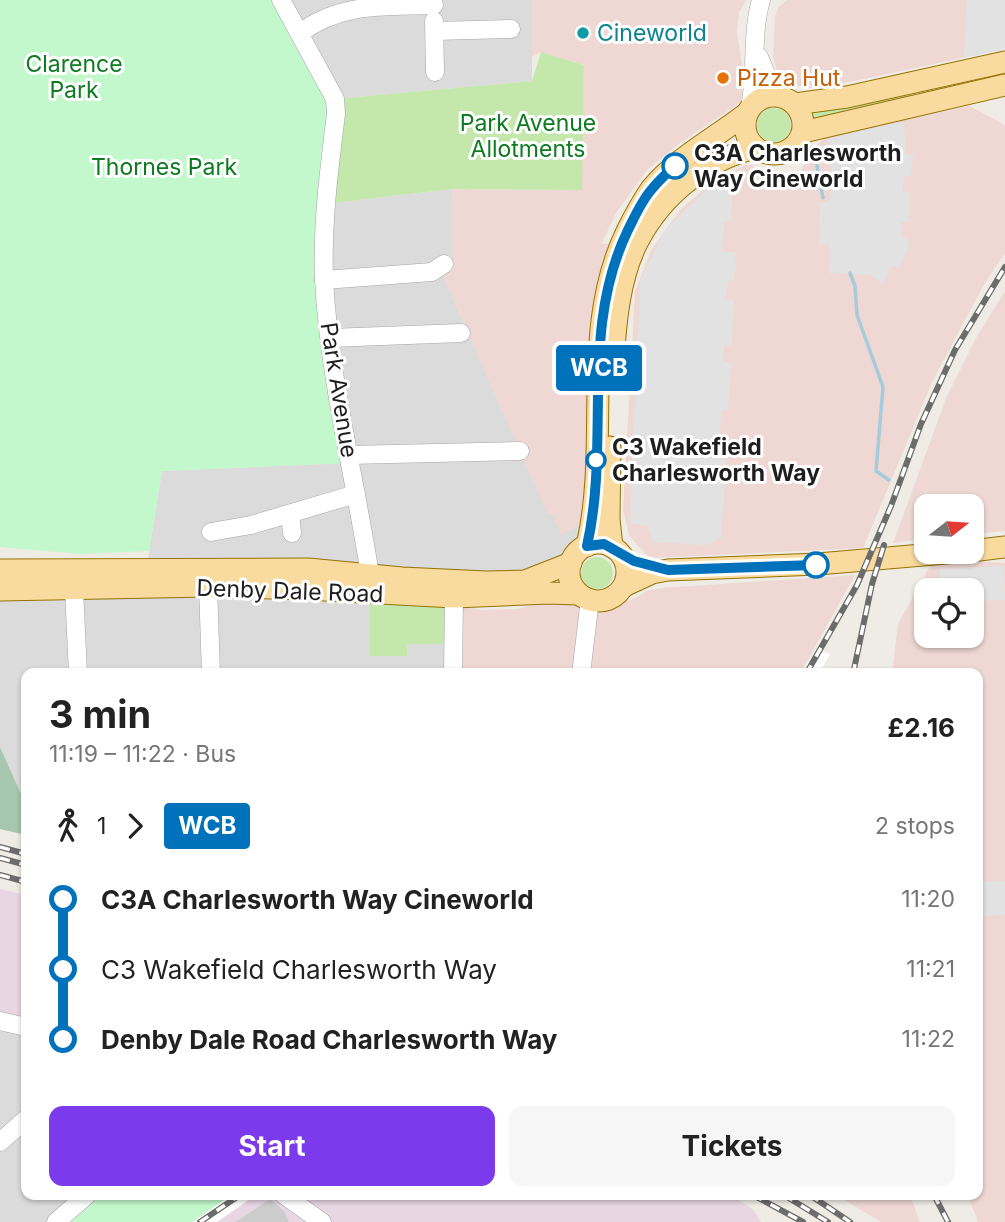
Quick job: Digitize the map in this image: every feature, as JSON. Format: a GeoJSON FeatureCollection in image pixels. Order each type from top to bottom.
{"type":"FeatureCollection","features":[{"type":"Feature","properties":{"kind":"main road"},"geometry":{"type":"LineString","coordinates":[[587,546],[594,502],[601,317],[608,281],[620,246],[651,189],[675,166],[760,99],[847,97],[1005,62]]}},
{"type":"Feature","properties":{"kind":"main road"},"geometry":{"type":"LineString","coordinates":[[803,132],[1005,85]]}},
{"type":"Feature","properties":{"kind":"main road"},"geometry":{"type":"LineString","coordinates":[[624,586],[627,570],[617,551],[609,519],[614,342],[619,303],[630,261],[639,239],[665,203],[684,183],[704,169],[734,153],[755,148],[768,153],[782,153],[795,146],[803,132],[801,112],[787,100]]}},
{"type":"Feature","properties":{"kind":"main road"},"geometry":{"type":"LineString","coordinates":[[748,110],[745,132],[755,148]]}},
{"type":"Feature","properties":{"kind":"main road"},"geometry":{"type":"LineString","coordinates":[[668,570],[634,561],[595,543],[576,554],[571,563],[571,579],[585,597],[609,598],[624,586],[652,573],[668,570],[818,565],[914,556]]}},
{"type":"Feature","properties":{"kind":"main road"},"geometry":{"type":"LineString","coordinates":[[984,549],[1005,547]]}},
{"type":"Feature","properties":{"kind":"main road","name":"Denby Dale Road"},"geometry":{"type":"LineString","coordinates":[[0,570],[308,569],[486,582],[525,581],[571,563]]}},
{"type":"Feature","properties":{"kind":"main road","name":"Denby Dale Road"},"geometry":{"type":"LineString","coordinates":[[0,590],[208,586],[454,597],[548,593],[585,597]]}},
{"type":"Feature","properties":{"kind":"street","name":"Park Avenue"},"geometry":{"type":"LineString","coordinates":[[281,0],[335,99],[336,114],[324,204],[324,280],[330,338],[370,575]]}},
{"type":"Feature","properties":{"kind":"street"},"geometry":{"type":"LineString","coordinates":[[748,110],[754,87],[757,14],[761,0]]}},
{"type":"Feature","properties":{"kind":"street"},"geometry":{"type":"LineString","coordinates":[[300,33],[313,23],[349,9],[434,3],[435,72]]}},
{"type":"Feature","properties":{"kind":"street"},"geometry":{"type":"LineString","coordinates":[[435,30],[511,29]]}},
{"type":"Feature","properties":{"kind":"street"},"geometry":{"type":"LineString","coordinates":[[755,47],[763,69],[787,100]]}},
{"type":"Feature","properties":{"kind":"street"},"geometry":{"type":"LineString","coordinates":[[324,280],[432,272],[444,264]]}},
{"type":"Feature","properties":{"kind":"street"},"geometry":{"type":"LineString","coordinates":[[330,338],[461,333]]}},
{"type":"Feature","properties":{"kind":"street"},"geometry":{"type":"LineString","coordinates":[[349,455],[520,451]]}},
{"type":"Feature","properties":{"kind":"street"},"geometry":{"type":"LineString","coordinates":[[217,527],[249,517],[291,523],[356,494]]}},
{"type":"Feature","properties":{"kind":"street"},"geometry":{"type":"LineString","coordinates":[[208,586],[211,668]]}},
{"type":"Feature","properties":{"kind":"street"},"geometry":{"type":"LineString","coordinates":[[74,589],[78,668]]}},
{"type":"Feature","properties":{"kind":"street"},"geometry":{"type":"LineString","coordinates":[[453,668],[454,597]]}},
{"type":"Feature","properties":{"kind":"street"},"geometry":{"type":"LineString","coordinates":[[581,668],[585,597]]}},
{"type":"Feature","properties":{"kind":"street"},"geometry":{"type":"LineString","coordinates":[[0,1021],[21,1026]]}},
{"type":"Feature","properties":{"kind":"street"},"geometry":{"type":"LineString","coordinates":[[0,1142],[21,1123]]}},
{"type":"Feature","properties":{"kind":"street"},"geometry":{"type":"LineString","coordinates":[[56,1222],[81,1200]]}},
{"type":"Feature","properties":{"kind":"street"},"geometry":{"type":"LineString","coordinates":[[291,1200],[322,1222]]}},
{"type":"Feature","properties":{"kind":"shaded area"},"geometry":{"type":"Polygon","coordinates":[[[281,0],[532,0],[532,81],[335,99],[281,0]]]}},
{"type":"Feature","properties":{"kind":"shaded area"},"geometry":{"type":"Polygon","coordinates":[[[532,0],[746,0],[739,13],[737,32],[744,77],[741,102],[680,143],[647,170],[616,213],[602,243],[620,246],[583,524],[561,534],[552,513],[548,515],[444,278],[453,269],[452,189],[581,190],[584,65],[541,52],[532,57],[532,0]]]}},
{"type":"Feature","properties":{"kind":"shaded area"},"geometry":{"type":"Polygon","coordinates":[[[787,0],[1005,0],[1005,49],[826,87],[808,88],[795,85],[782,77],[773,57],[775,16],[778,8],[787,0]]]}},
{"type":"Feature","properties":{"kind":"shaded area"},"geometry":{"type":"Polygon","coordinates":[[[967,0],[1005,0],[1005,49],[964,58],[967,0]]]}},
{"type":"Feature","properties":{"kind":"shaded area"},"geometry":{"type":"Polygon","coordinates":[[[970,106],[1005,125],[1005,253],[985,283],[933,380],[863,548],[652,558],[645,554],[629,535],[623,510],[635,292],[651,250],[681,209],[716,179],[745,165],[752,165],[772,178],[800,174],[808,155],[832,134],[970,106]]]}},
{"type":"Feature","properties":{"kind":"shaded area"},"geometry":{"type":"Polygon","coordinates":[[[903,122],[905,154],[913,155],[911,176],[904,176],[903,192],[910,193],[909,222],[902,222],[901,238],[909,239],[909,248],[898,268],[891,265],[883,283],[870,275],[829,273],[830,245],[819,244],[820,203],[830,200],[832,161],[827,138],[903,122]]]}},
{"type":"Feature","properties":{"kind":"shaded area"},"geometry":{"type":"Polygon","coordinates":[[[725,183],[732,184],[731,222],[724,221],[722,252],[736,252],[734,281],[727,281],[726,299],[734,300],[732,345],[724,345],[723,361],[731,362],[728,411],[721,411],[719,448],[727,448],[721,538],[707,545],[653,542],[648,526],[630,523],[640,282],[664,231],[707,189],[725,183]]]}},
{"type":"Feature","properties":{"kind":"shaded area"},"geometry":{"type":"Polygon","coordinates":[[[452,189],[453,270],[444,278],[548,514],[552,512],[583,524],[581,549],[551,573],[146,570],[162,471],[350,463],[335,377],[324,204],[452,189]]]}},
{"type":"Feature","properties":{"kind":"shaded area"},"geometry":{"type":"Polygon","coordinates":[[[1005,291],[1005,531],[984,533],[984,494],[914,494],[914,540],[893,543],[947,396],[976,338],[1005,291]]]}},
{"type":"Feature","properties":{"kind":"shaded area"},"geometry":{"type":"Polygon","coordinates":[[[1005,563],[1005,1222],[978,1222],[970,1200],[983,1200],[983,668],[893,668],[898,624],[914,595],[914,648],[984,648],[984,578],[923,578],[931,564],[1005,563]]]}},
{"type":"Feature","properties":{"kind":"shaded area"},"geometry":{"type":"Polygon","coordinates":[[[1004,566],[1005,600],[984,601],[984,578],[940,578],[940,569],[1004,566]]]}},
{"type":"Feature","properties":{"kind":"shaded area"},"geometry":{"type":"Polygon","coordinates":[[[855,575],[803,668],[456,668],[462,608],[517,609],[548,601],[573,605],[629,601],[647,591],[855,575]]]}},
{"type":"Feature","properties":{"kind":"shaded area"},"geometry":{"type":"Polygon","coordinates":[[[370,592],[407,644],[449,644],[447,668],[21,668],[21,794],[0,747],[0,600],[370,592]]]}},
{"type":"Feature","properties":{"kind":"shaded area"},"geometry":{"type":"Polygon","coordinates":[[[1005,881],[1005,915],[983,916],[983,882],[1005,881]]]}},
{"type":"Feature","properties":{"kind":"shaded area"},"geometry":{"type":"Polygon","coordinates":[[[0,889],[21,894],[21,1026],[0,1021],[0,889]]]}},
{"type":"Feature","properties":{"kind":"shaded area"},"geometry":{"type":"Polygon","coordinates":[[[0,1021],[21,1026],[21,1200],[82,1200],[61,1222],[0,1222],[0,1021]]]}},
{"type":"Feature","properties":{"kind":"shaded area"},"geometry":{"type":"Polygon","coordinates":[[[233,1200],[268,1200],[235,1222],[204,1222],[233,1200]]]}},
{"type":"Feature","properties":{"kind":"shaded area"},"geometry":{"type":"Polygon","coordinates":[[[271,1200],[739,1200],[754,1210],[761,1222],[289,1222],[271,1200]]]}},
{"type":"Feature","properties":{"kind":"shaded area"},"geometry":{"type":"Polygon","coordinates":[[[271,1200],[284,1211],[289,1222],[235,1222],[271,1200]]]}},
{"type":"Feature","properties":{"kind":"shaded area"},"geometry":{"type":"Polygon","coordinates":[[[844,1200],[912,1200],[920,1222],[881,1222],[844,1200]]]}},
{"type":"Feature","properties":{"kind":"green space","name":"Thornes Park"},"geometry":{"type":"Polygon","coordinates":[[[0,0],[281,0],[335,99],[324,280],[350,463],[162,471],[149,551],[81,554],[0,547],[0,0]]]}},
{"type":"Feature","properties":{"kind":"green space","name":"Park Avenue Allotments"},"geometry":{"type":"Polygon","coordinates":[[[541,52],[584,65],[582,190],[452,189],[324,204],[335,99],[532,81],[541,52]]]}},
{"type":"Feature","properties":{"kind":"green space"},"geometry":{"type":"Polygon","coordinates":[[[908,89],[911,98],[814,123],[810,106],[908,89]]]}},
{"type":"Feature","properties":{"kind":"green space"},"geometry":{"type":"Polygon","coordinates":[[[774,108],[786,113],[791,125],[786,137],[774,142],[762,137],[757,125],[762,113],[774,108]]]}},
{"type":"Feature","properties":{"kind":"green space"},"geometry":{"type":"Polygon","coordinates":[[[597,557],[608,562],[613,573],[608,584],[597,589],[586,584],[581,573],[586,562],[597,557]]]}},
{"type":"Feature","properties":{"kind":"green space"},"geometry":{"type":"Polygon","coordinates":[[[370,592],[454,597],[449,644],[407,644],[407,656],[370,656],[370,592]]]}},
{"type":"Feature","properties":{"kind":"green space"},"geometry":{"type":"Polygon","coordinates":[[[0,747],[21,794],[21,834],[0,829],[0,747]]]}},
{"type":"Feature","properties":{"kind":"green space"},"geometry":{"type":"Polygon","coordinates":[[[95,1200],[225,1200],[192,1222],[71,1222],[95,1200]]]}},
{"type":"Feature","properties":{"kind":"pier"},"geometry":{"type":"Polygon","coordinates":[[[818,648],[830,655],[822,668],[805,668],[818,648]]]}},
{"type":"Feature","properties":{"kind":"pier"},"geometry":{"type":"Polygon","coordinates":[[[224,1200],[249,1200],[217,1222],[193,1222],[224,1200]]]}},
{"type":"Feature","properties":{"kind":"waterway"},"geometry":{"type":"LineString","coordinates":[[815,155],[823,198]]}},
{"type":"Feature","properties":{"kind":"waterway"},"geometry":{"type":"LineString","coordinates":[[850,273],[855,286],[857,315],[883,387],[876,471],[889,480]]}},
{"type":"Feature","properties":{"kind":"railway"},"geometry":{"type":"LineString","coordinates":[[809,668],[857,585],[891,506],[921,424],[955,350],[1005,267]]}},
{"type":"Feature","properties":{"kind":"railway"},"geometry":{"type":"LineString","coordinates":[[854,668],[872,584],[884,545]]}},
{"type":"Feature","properties":{"kind":"railway"},"geometry":{"type":"LineString","coordinates":[[0,847],[21,853]]}},
{"type":"Feature","properties":{"kind":"railway"},"geometry":{"type":"LineString","coordinates":[[0,858],[21,864]]}},
{"type":"Feature","properties":{"kind":"railway"},"geometry":{"type":"LineString","coordinates":[[0,875],[21,881]]}},
{"type":"Feature","properties":{"kind":"railway"},"geometry":{"type":"LineString","coordinates":[[200,1222],[233,1200]]}},
{"type":"Feature","properties":{"kind":"railway"},"geometry":{"type":"LineString","coordinates":[[762,1200],[803,1222]]}},
{"type":"Feature","properties":{"kind":"railway"},"geometry":{"type":"LineString","coordinates":[[792,1200],[828,1222]]}},
{"type":"Feature","properties":{"kind":"railway"},"geometry":{"type":"LineString","coordinates":[[817,1200],[850,1222]]}},
{"type":"Feature","properties":{"kind":"railway"},"geometry":{"type":"LineString","coordinates":[[937,1200],[948,1222]]}},
{"type":"Feature","properties":{"kind":"bus line","name":"WCB"},"geometry":{"type":"LineString","coordinates":[[675,166],[651,189],[635,216],[620,246],[608,281],[599,341],[594,502],[587,546],[604,544],[634,561],[668,570],[816,565]]}},
{"type":"Feature","properties":{"kind":"place","name":"Cineworld"},"geometry":{"type":"Point","coordinates":[583,33]}},
{"type":"Feature","properties":{"kind":"place","name":"Pizza Hut"},"geometry":{"type":"Point","coordinates":[723,78]}},
{"type":"Feature","properties":{"kind":"place","name":"C3A Charlesworth Way Cineworld"},"geometry":{"type":"Point","coordinates":[675,166]}},
{"type":"Feature","properties":{"kind":"place","name":"C3 Wakefield Charlesworth Way"},"geometry":{"type":"Point","coordinates":[596,460]}},
{"type":"Feature","properties":{"kind":"park label","name":"Clarence Park"},"geometry":{"type":"Point","coordinates":[74,77]}}]}
